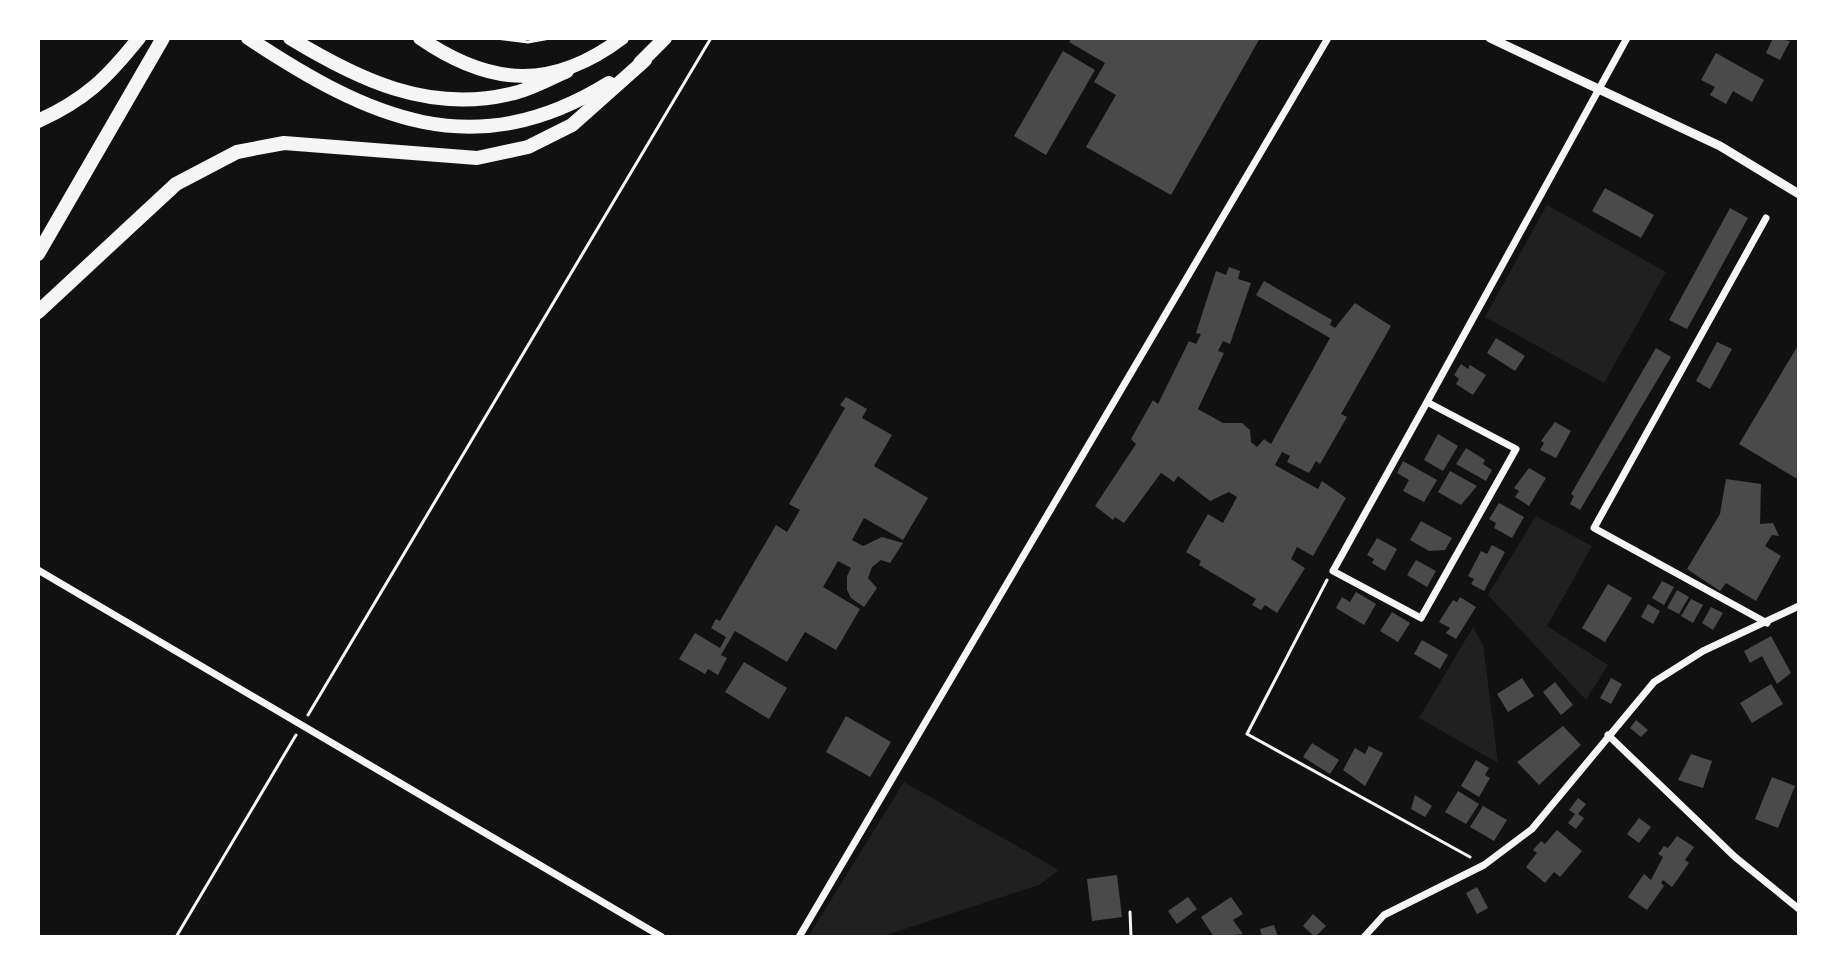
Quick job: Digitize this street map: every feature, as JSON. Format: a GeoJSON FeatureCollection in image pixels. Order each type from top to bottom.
{"type":"FeatureCollection","features":[{"type":"Feature","properties":{"kind":"highway"},"geometry":{"type":"LineString","coordinates":[[38,121],[74,105],[114,69],[139,38]]}},
{"type":"Feature","properties":{"kind":"highway"},"geometry":{"type":"LineString","coordinates":[[38,254],[163,38]]}},
{"type":"Feature","properties":{"kind":"highway"},"geometry":{"type":"LineString","coordinates":[[248,38],[330,90],[381,112],[425,124],[462,127],[539,117],[574,104],[645,60]]}},
{"type":"Feature","properties":{"kind":"highway"},"geometry":{"type":"LineString","coordinates":[[290,38],[352,74],[396,92],[479,100],[514,93],[567,71],[598,56],[622,38]]}},
{"type":"Feature","properties":{"kind":"highway"},"geometry":{"type":"LineString","coordinates":[[420,38],[446,56],[499,74],[521,77],[567,71]]}},
{"type":"Feature","properties":{"kind":"highway"},"geometry":{"type":"LineString","coordinates":[[38,312],[176,184],[237,152],[284,143],[477,158],[528,147],[572,125],[645,60],[665,38]]}},
{"type":"Feature","properties":{"kind":"street"},"geometry":{"type":"LineString","coordinates":[[799,937],[1328,38]]}},
{"type":"Feature","properties":{"kind":"street"},"geometry":{"type":"LineString","coordinates":[[1490,38],[1720,146],[1799,194]]}},
{"type":"Feature","properties":{"kind":"street"},"geometry":{"type":"LineString","coordinates":[[1427,402],[1516,449],[1421,618],[1333,571],[1627,38]]}},
{"type":"Feature","properties":{"kind":"street"},"geometry":{"type":"LineString","coordinates":[[1766,218],[1594,528],[1767,623]]}},
{"type":"Feature","properties":{"kind":"street"},"geometry":{"type":"LineString","coordinates":[[38,570],[303,723],[662,937]]}},
{"type":"Feature","properties":{"kind":"street"},"geometry":{"type":"LineString","coordinates":[[1364,937],[1384,915],[1484,865],[1532,829],[1654,682],[1680,663],[1799,606]]}},
{"type":"Feature","properties":{"kind":"street"},"geometry":{"type":"LineString","coordinates":[[1608,735],[1735,857],[1799,909]]}},
{"type":"Feature","properties":{"kind":"path"},"geometry":{"type":"LineString","coordinates":[[496,38],[528,42],[550,38]]}},
{"type":"Feature","properties":{"kind":"path"},"geometry":{"type":"LineString","coordinates":[[176,937],[711,38]]}},
{"type":"Feature","properties":{"kind":"path"},"geometry":{"type":"LineString","coordinates":[[1333,571],[1247,734],[1484,865]]}},
{"type":"Feature","properties":{"kind":"path"},"geometry":{"type":"LineString","coordinates":[[1130,912],[1131,937]]}},
{"type":"Feature","properties":{"kind":"shaded area"},"geometry":{"type":"Polygon","coordinates":[[[1547,205],[1666,272],[1604,383],[1485,317],[1547,205]]]}},
{"type":"Feature","properties":{"kind":"shaded area"},"geometry":{"type":"Polygon","coordinates":[[[1536,516],[1592,546],[1547,626],[1608,665],[1586,700],[1488,595],[1536,516]]]}},
{"type":"Feature","properties":{"kind":"shaded area"},"geometry":{"type":"Polygon","coordinates":[[[1473,627],[1483,645],[1498,763],[1419,718],[1473,627]]]}},
{"type":"Feature","properties":{"kind":"shaded area"},"geometry":{"type":"Polygon","coordinates":[[[904,782],[1059,870],[1039,885],[880,937],[808,937],[904,782]]]}},
{"type":"Feature","properties":{"kind":"building"},"geometry":{"type":"Polygon","coordinates":[[[1072,38],[1260,38],[1171,195],[1086,147],[1116,95],[1094,82],[1105,63],[1069,42],[1072,38]]]}},
{"type":"Feature","properties":{"kind":"building"},"geometry":{"type":"Polygon","coordinates":[[[1773,38],[1790,41],[1780,60],[1766,53],[1773,38]]]}},
{"type":"Feature","properties":{"kind":"building"},"geometry":{"type":"Polygon","coordinates":[[[1063,51],[1095,70],[1046,155],[1014,136],[1063,51]]]}},
{"type":"Feature","properties":{"kind":"building"},"geometry":{"type":"Polygon","coordinates":[[[1716,53],[1764,80],[1752,102],[1733,91],[1726,104],[1710,95],[1715,87],[1701,80],[1716,53]]]}},
{"type":"Feature","properties":{"kind":"building"},"geometry":{"type":"Polygon","coordinates":[[[1605,188],[1654,215],[1641,238],[1592,211],[1605,188]]]}},
{"type":"Feature","properties":{"kind":"building"},"geometry":{"type":"Polygon","coordinates":[[[1730,208],[1748,218],[1687,329],[1669,320],[1730,208]]]}},
{"type":"Feature","properties":{"kind":"building"},"geometry":{"type":"Polygon","coordinates":[[[1229,267],[1240,271],[1238,279],[1251,283],[1230,344],[1223,341],[1218,351],[1224,353],[1198,409],[1223,423],[1242,423],[1250,430],[1251,442],[1257,447],[1264,439],[1271,444],[1330,338],[1256,295],[1264,281],[1332,320],[1330,325],[1335,328],[1355,303],[1391,326],[1341,414],[1347,417],[1320,464],[1316,461],[1309,473],[1287,462],[1290,456],[1282,452],[1275,465],[1318,489],[1322,481],[1346,498],[1313,556],[1297,547],[1291,559],[1305,568],[1277,613],[1265,605],[1261,610],[1252,605],[1256,599],[1199,565],[1201,561],[1186,552],[1208,514],[1223,523],[1237,497],[1229,492],[1210,501],[1178,476],[1174,482],[1161,473],[1124,523],[1115,517],[1113,520],[1095,506],[1136,444],[1131,439],[1153,400],[1158,404],[1189,341],[1196,344],[1201,334],[1196,333],[1216,271],[1226,275],[1229,267]]]}},
{"type":"Feature","properties":{"kind":"building"},"geometry":{"type":"Polygon","coordinates":[[[1496,338],[1525,356],[1515,371],[1487,353],[1496,338]]]}},
{"type":"Feature","properties":{"kind":"building"},"geometry":{"type":"Polygon","coordinates":[[[1717,342],[1732,349],[1710,389],[1696,381],[1717,342]]]}},
{"type":"Feature","properties":{"kind":"building"},"geometry":{"type":"Polygon","coordinates":[[[1656,348],[1671,357],[1580,510],[1570,504],[1574,496],[1571,494],[1656,348]]]}},
{"type":"Feature","properties":{"kind":"building"},"geometry":{"type":"Polygon","coordinates":[[[1799,348],[1799,480],[1739,444],[1799,348]]]}},
{"type":"Feature","properties":{"kind":"building"},"geometry":{"type":"Polygon","coordinates":[[[1461,364],[1468,369],[1470,365],[1486,375],[1473,395],[1456,384],[1459,379],[1454,375],[1461,364]]]}},
{"type":"Feature","properties":{"kind":"building"},"geometry":{"type":"Polygon","coordinates":[[[846,397],[867,409],[862,418],[892,435],[874,466],[928,498],[903,540],[864,518],[852,540],[863,546],[882,537],[903,543],[890,563],[881,560],[872,567],[868,578],[877,588],[864,607],[851,598],[847,590],[847,576],[851,568],[838,561],[823,587],[860,609],[836,650],[805,632],[787,662],[735,631],[721,655],[727,658],[718,675],[708,669],[705,674],[679,659],[695,633],[720,648],[726,637],[711,628],[716,619],[720,621],[776,525],[787,532],[800,510],[789,504],[845,408],[840,405],[846,397]]]}},
{"type":"Feature","properties":{"kind":"building"},"geometry":{"type":"Polygon","coordinates":[[[1555,422],[1571,431],[1556,458],[1540,450],[1544,443],[1541,441],[1555,422]]]}},
{"type":"Feature","properties":{"kind":"building"},"geometry":{"type":"Polygon","coordinates":[[[1438,434],[1458,446],[1443,471],[1424,460],[1438,434]]]}},
{"type":"Feature","properties":{"kind":"building"},"geometry":{"type":"Polygon","coordinates":[[[1466,448],[1485,460],[1483,464],[1492,470],[1486,481],[1456,464],[1466,448]]]}},
{"type":"Feature","properties":{"kind":"building"},"geometry":{"type":"Polygon","coordinates":[[[1403,461],[1437,480],[1424,502],[1403,491],[1409,480],[1397,473],[1403,461]]]}},
{"type":"Feature","properties":{"kind":"building"},"geometry":{"type":"Polygon","coordinates":[[[1529,468],[1546,478],[1529,506],[1515,497],[1519,491],[1514,488],[1529,468]]]}},
{"type":"Feature","properties":{"kind":"building"},"geometry":{"type":"Polygon","coordinates":[[[1450,471],[1477,486],[1461,505],[1438,492],[1450,471]]]}},
{"type":"Feature","properties":{"kind":"building"},"geometry":{"type":"Polygon","coordinates":[[[1726,479],[1761,484],[1760,524],[1773,523],[1779,536],[1772,535],[1765,546],[1781,556],[1756,601],[1726,583],[1720,591],[1687,569],[1720,514],[1726,479]]]}},
{"type":"Feature","properties":{"kind":"building"},"geometry":{"type":"Polygon","coordinates":[[[1499,503],[1524,517],[1512,538],[1494,528],[1496,523],[1489,519],[1499,503]]]}},
{"type":"Feature","properties":{"kind":"building"},"geometry":{"type":"Polygon","coordinates":[[[1421,521],[1452,538],[1445,550],[1429,551],[1410,540],[1421,521]]]}},
{"type":"Feature","properties":{"kind":"building"},"geometry":{"type":"Polygon","coordinates":[[[1377,538],[1397,549],[1385,571],[1372,563],[1374,559],[1367,555],[1377,538]]]}},
{"type":"Feature","properties":{"kind":"building"},"geometry":{"type":"Polygon","coordinates":[[[1492,545],[1505,552],[1484,591],[1471,584],[1474,579],[1468,576],[1481,551],[1487,554],[1492,545]]]}},
{"type":"Feature","properties":{"kind":"building"},"geometry":{"type":"Polygon","coordinates":[[[1416,560],[1436,571],[1427,587],[1407,575],[1416,560]]]}},
{"type":"Feature","properties":{"kind":"building"},"geometry":{"type":"Polygon","coordinates":[[[1662,581],[1674,587],[1664,605],[1652,598],[1662,581]]]}},
{"type":"Feature","properties":{"kind":"building"},"geometry":{"type":"Polygon","coordinates":[[[1608,584],[1632,598],[1605,642],[1582,628],[1608,584]]]}},
{"type":"Feature","properties":{"kind":"building"},"geometry":{"type":"Polygon","coordinates":[[[1677,590],[1689,597],[1679,614],[1667,608],[1677,590]]]}},
{"type":"Feature","properties":{"kind":"building"},"geometry":{"type":"Polygon","coordinates":[[[1356,592],[1376,604],[1364,625],[1336,608],[1342,597],[1350,602],[1356,592]]]}},
{"type":"Feature","properties":{"kind":"building"},"geometry":{"type":"Polygon","coordinates":[[[1460,597],[1476,607],[1456,639],[1446,633],[1450,628],[1439,622],[1453,600],[1457,602],[1460,597]]]}},
{"type":"Feature","properties":{"kind":"building"},"geometry":{"type":"Polygon","coordinates":[[[1691,599],[1703,605],[1693,623],[1681,616],[1691,599]]]}},
{"type":"Feature","properties":{"kind":"building"},"geometry":{"type":"Polygon","coordinates":[[[1648,604],[1660,611],[1653,624],[1641,617],[1648,604]]]}},
{"type":"Feature","properties":{"kind":"building"},"geometry":{"type":"Polygon","coordinates":[[[1711,607],[1723,613],[1713,630],[1702,623],[1711,607]]]}},
{"type":"Feature","properties":{"kind":"building"},"geometry":{"type":"Polygon","coordinates":[[[1392,612],[1410,623],[1398,642],[1380,631],[1392,612]]]}},
{"type":"Feature","properties":{"kind":"building"},"geometry":{"type":"Polygon","coordinates":[[[1771,636],[1791,673],[1777,684],[1762,656],[1750,663],[1744,651],[1771,636]]]}},
{"type":"Feature","properties":{"kind":"building"},"geometry":{"type":"Polygon","coordinates":[[[1422,640],[1448,655],[1440,669],[1414,654],[1422,640]]]}},
{"type":"Feature","properties":{"kind":"building"},"geometry":{"type":"Polygon","coordinates":[[[744,662],[787,688],[769,719],[725,692],[744,662]]]}},
{"type":"Feature","properties":{"kind":"building"},"geometry":{"type":"Polygon","coordinates":[[[1522,678],[1534,696],[1508,712],[1497,694],[1522,678]]]}},
{"type":"Feature","properties":{"kind":"building"},"geometry":{"type":"Polygon","coordinates":[[[1611,678],[1622,684],[1611,704],[1600,698],[1611,678]]]}},
{"type":"Feature","properties":{"kind":"building"},"geometry":{"type":"Polygon","coordinates":[[[1555,682],[1573,705],[1561,715],[1543,692],[1555,682]]]}},
{"type":"Feature","properties":{"kind":"building"},"geometry":{"type":"Polygon","coordinates":[[[1771,684],[1783,704],[1752,723],[1740,703],[1771,684]]]}},
{"type":"Feature","properties":{"kind":"building"},"geometry":{"type":"Polygon","coordinates":[[[846,716],[891,742],[870,777],[826,752],[846,716]]]}},
{"type":"Feature","properties":{"kind":"building"},"geometry":{"type":"Polygon","coordinates":[[[1636,720],[1648,730],[1641,737],[1630,728],[1636,720]]]}},
{"type":"Feature","properties":{"kind":"building"},"geometry":{"type":"Polygon","coordinates":[[[1563,726],[1581,745],[1539,785],[1517,762],[1563,726]]]}},
{"type":"Feature","properties":{"kind":"building"},"geometry":{"type":"Polygon","coordinates":[[[1312,743],[1339,760],[1330,774],[1303,757],[1312,743]]]}},
{"type":"Feature","properties":{"kind":"building"},"geometry":{"type":"Polygon","coordinates":[[[1369,746],[1383,753],[1365,786],[1343,770],[1355,748],[1365,754],[1369,746]]]}},
{"type":"Feature","properties":{"kind":"building"},"geometry":{"type":"Polygon","coordinates":[[[1691,754],[1712,761],[1703,788],[1678,780],[1691,754]]]}},
{"type":"Feature","properties":{"kind":"building"},"geometry":{"type":"Polygon","coordinates":[[[1476,760],[1489,768],[1485,775],[1490,778],[1479,797],[1461,786],[1476,760]]]}},
{"type":"Feature","properties":{"kind":"building"},"geometry":{"type":"Polygon","coordinates":[[[1772,777],[1795,786],[1778,828],[1755,819],[1772,777]]]}},
{"type":"Feature","properties":{"kind":"building"},"geometry":{"type":"Polygon","coordinates":[[[1458,791],[1479,804],[1466,824],[1445,812],[1458,791]]]}},
{"type":"Feature","properties":{"kind":"building"},"geometry":{"type":"Polygon","coordinates":[[[1415,795],[1432,806],[1425,817],[1411,809],[1415,795]]]}},
{"type":"Feature","properties":{"kind":"building"},"geometry":{"type":"Polygon","coordinates":[[[1578,798],[1586,804],[1578,814],[1584,818],[1576,829],[1568,823],[1575,814],[1569,810],[1578,798]]]}},
{"type":"Feature","properties":{"kind":"building"},"geometry":{"type":"Polygon","coordinates":[[[1483,806],[1507,820],[1494,841],[1470,827],[1483,806]]]}},
{"type":"Feature","properties":{"kind":"building"},"geometry":{"type":"Polygon","coordinates":[[[1639,818],[1651,827],[1639,843],[1627,834],[1639,818]]]}},
{"type":"Feature","properties":{"kind":"building"},"geometry":{"type":"Polygon","coordinates":[[[1557,830],[1582,851],[1560,877],[1554,872],[1545,883],[1526,867],[1537,853],[1533,850],[1541,841],[1545,844],[1557,830]]]}},
{"type":"Feature","properties":{"kind":"building"},"geometry":{"type":"Polygon","coordinates":[[[1677,836],[1694,847],[1685,860],[1689,863],[1672,887],[1663,880],[1661,883],[1664,886],[1647,910],[1628,897],[1644,874],[1651,880],[1663,857],[1658,854],[1664,846],[1668,848],[1677,836]]]}},
{"type":"Feature","properties":{"kind":"building"},"geometry":{"type":"Polygon","coordinates":[[[1117,875],[1122,917],[1092,921],[1087,879],[1117,875]]]}},
{"type":"Feature","properties":{"kind":"building"},"geometry":{"type":"Polygon","coordinates":[[[1477,887],[1488,908],[1477,914],[1466,893],[1477,887]]]}},
{"type":"Feature","properties":{"kind":"building"},"geometry":{"type":"Polygon","coordinates":[[[1188,897],[1197,909],[1177,924],[1168,911],[1188,897]]]}},
{"type":"Feature","properties":{"kind":"building"},"geometry":{"type":"Polygon","coordinates":[[[1231,897],[1243,914],[1233,920],[1243,934],[1214,937],[1201,917],[1231,897]]]}},
{"type":"Feature","properties":{"kind":"building"},"geometry":{"type":"Polygon","coordinates":[[[1313,914],[1326,926],[1315,937],[1303,926],[1313,914]]]}},
{"type":"Feature","properties":{"kind":"building"},"geometry":{"type":"Polygon","coordinates":[[[1274,925],[1278,937],[1262,937],[1260,929],[1274,925]]]}}]}
